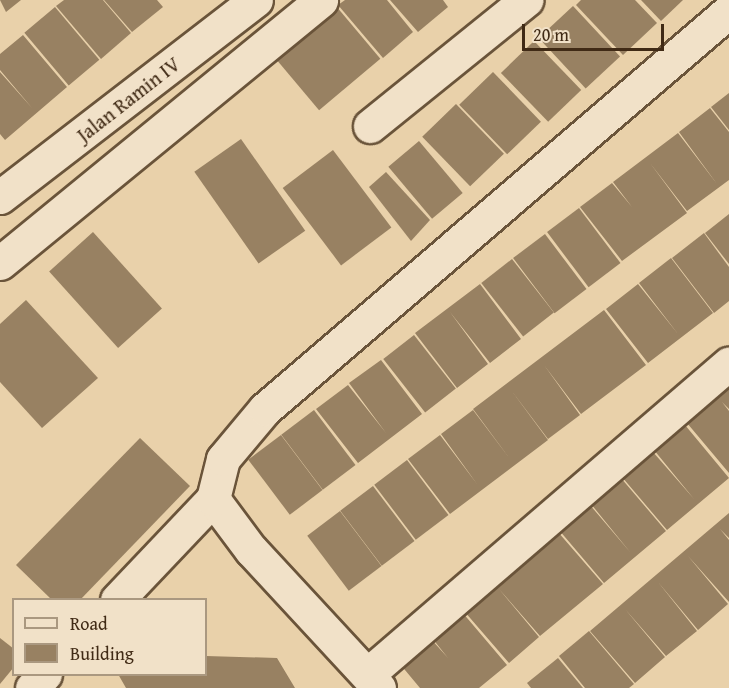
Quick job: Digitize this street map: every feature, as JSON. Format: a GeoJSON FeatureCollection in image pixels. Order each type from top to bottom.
{"type":"FeatureCollection","features":[{"type":"Feature","properties":{"kind":"street","name":"Jalan Ramin IV"},"geometry":{"type":"LineString","coordinates":[[0,197],[256,0]]}},
{"type":"Feature","properties":{"kind":"street"},"geometry":{"type":"LineString","coordinates":[[0,263],[321,0]]}},
{"type":"Feature","properties":{"kind":"street"},"geometry":{"type":"LineString","coordinates":[[370,126],[526,0]]}},
{"type":"Feature","properties":{"kind":"street"},"geometry":{"type":"LineString","coordinates":[[119,598],[213,499],[223,459],[265,409],[729,11]]}},
{"type":"Feature","properties":{"kind":"street"},"geometry":{"type":"LineString","coordinates":[[213,499],[251,550],[374,681],[729,364]]}},
{"type":"Feature","properties":{"kind":"street"},"geometry":{"type":"LineString","coordinates":[[32,688],[44,676]]}},
{"type":"Feature","properties":{"kind":"building"},"geometry":{"type":"Polygon","coordinates":[[[0,0],[21,0],[6,12],[0,0]]]}},
{"type":"Feature","properties":{"kind":"building"},"geometry":{"type":"Polygon","coordinates":[[[64,0],[103,0],[131,33],[101,59],[56,6],[64,0]]]}},
{"type":"Feature","properties":{"kind":"building"},"geometry":{"type":"Polygon","coordinates":[[[104,0],[157,0],[163,7],[132,32],[104,0]]]}},
{"type":"Feature","properties":{"kind":"building"},"geometry":{"type":"Polygon","coordinates":[[[345,0],[387,0],[413,32],[383,58],[338,5],[345,0]]]}},
{"type":"Feature","properties":{"kind":"building"},"geometry":{"type":"Polygon","coordinates":[[[390,0],[443,0],[448,7],[418,32],[390,0]]]}},
{"type":"Feature","properties":{"kind":"building"},"geometry":{"type":"Polygon","coordinates":[[[581,0],[635,0],[657,23],[623,55],[576,5],[581,0]]]}},
{"type":"Feature","properties":{"kind":"building"},"geometry":{"type":"Polygon","coordinates":[[[641,0],[683,0],[661,21],[641,0]]]}},
{"type":"Feature","properties":{"kind":"building"},"geometry":{"type":"Polygon","coordinates":[[[336,6],[380,59],[319,110],[275,57],[336,6]]]}},
{"type":"Feature","properties":{"kind":"building"},"geometry":{"type":"Polygon","coordinates":[[[573,6],[620,56],[586,89],[539,38],[573,6]]]}},
{"type":"Feature","properties":{"kind":"building"},"geometry":{"type":"Polygon","coordinates":[[[55,7],[99,60],[69,86],[24,33],[55,7]]]}},
{"type":"Feature","properties":{"kind":"building"},"geometry":{"type":"Polygon","coordinates":[[[23,35],[67,87],[5,140],[0,134],[0,72],[32,108],[0,70],[0,54],[23,35]]]}},
{"type":"Feature","properties":{"kind":"building"},"geometry":{"type":"Polygon","coordinates":[[[534,41],[581,90],[548,122],[501,73],[534,41]]]}},
{"type":"Feature","properties":{"kind":"building"},"geometry":{"type":"Polygon","coordinates":[[[493,72],[541,122],[507,154],[459,105],[493,72]]]}},
{"type":"Feature","properties":{"kind":"building"},"geometry":{"type":"Polygon","coordinates":[[[729,93],[729,130],[711,107],[729,93]]]}},
{"type":"Feature","properties":{"kind":"building"},"geometry":{"type":"Polygon","coordinates":[[[456,104],[504,154],[470,186],[422,137],[456,104]]]}},
{"type":"Feature","properties":{"kind":"building"},"geometry":{"type":"Polygon","coordinates":[[[710,108],[729,132],[729,180],[687,211],[650,163],[687,213],[622,261],[580,207],[612,183],[632,207],[613,182],[678,133],[717,184],[679,132],[710,108]]]}},
{"type":"Feature","properties":{"kind":"building"},"geometry":{"type":"Polygon","coordinates":[[[241,139],[305,231],[259,263],[194,172],[241,139]]]}},
{"type":"Feature","properties":{"kind":"building"},"geometry":{"type":"Polygon","coordinates":[[[419,141],[463,193],[432,219],[388,167],[419,141]]]}},
{"type":"Feature","properties":{"kind":"building"},"geometry":{"type":"Polygon","coordinates":[[[333,150],[391,227],[341,265],[283,188],[333,150]]]}},
{"type":"Feature","properties":{"kind":"building"},"geometry":{"type":"Polygon","coordinates":[[[386,172],[430,220],[411,241],[369,187],[386,172]]]}},
{"type":"Feature","properties":{"kind":"building"},"geometry":{"type":"Polygon","coordinates":[[[579,208],[621,263],[589,287],[547,232],[579,208]]]}},
{"type":"Feature","properties":{"kind":"building"},"geometry":{"type":"Polygon","coordinates":[[[729,214],[729,264],[705,233],[729,214]]]}},
{"type":"Feature","properties":{"kind":"building"},"geometry":{"type":"Polygon","coordinates":[[[93,232],[162,309],[118,348],[49,271],[93,232]]]}},
{"type":"Feature","properties":{"kind":"building"},"geometry":{"type":"Polygon","coordinates":[[[704,233],[729,267],[729,301],[714,313],[672,258],[704,233]]]}},
{"type":"Feature","properties":{"kind":"building"},"geometry":{"type":"Polygon","coordinates":[[[545,234],[587,289],[555,313],[513,258],[545,234]]]}},
{"type":"Feature","properties":{"kind":"building"},"geometry":{"type":"Polygon","coordinates":[[[671,258],[713,313],[648,363],[606,309],[638,284],[678,334],[639,283],[671,258]]]}},
{"type":"Feature","properties":{"kind":"building"},"geometry":{"type":"Polygon","coordinates":[[[512,259],[554,313],[523,337],[481,283],[512,259]]]}},
{"type":"Feature","properties":{"kind":"building"},"geometry":{"type":"Polygon","coordinates":[[[480,284],[521,339],[490,363],[450,312],[488,364],[457,388],[415,333],[480,284]]]}},
{"type":"Feature","properties":{"kind":"building"},"geometry":{"type":"Polygon","coordinates":[[[26,300],[98,378],[42,428],[0,382],[0,324],[26,300]]]}},
{"type":"Feature","properties":{"kind":"building"},"geometry":{"type":"Polygon","coordinates":[[[604,310],[646,365],[581,414],[544,365],[580,415],[548,439],[511,390],[548,440],[450,514],[408,459],[440,435],[477,484],[441,434],[473,410],[510,459],[473,409],[604,310]]]}},
{"type":"Feature","properties":{"kind":"building"},"geometry":{"type":"Polygon","coordinates":[[[414,335],[456,389],[425,413],[383,359],[414,335]]]}},
{"type":"Feature","properties":{"kind":"building"},"geometry":{"type":"Polygon","coordinates":[[[381,360],[422,414],[358,463],[316,409],[348,385],[386,433],[349,383],[381,360]]]}},
{"type":"Feature","properties":{"kind":"building"},"geometry":{"type":"Polygon","coordinates":[[[729,388],[729,409],[722,402],[729,411],[729,473],[687,423],[729,388]]]}},
{"type":"Feature","properties":{"kind":"building"},"geometry":{"type":"Polygon","coordinates":[[[314,410],[356,465],[323,490],[281,435],[314,410]]]}},
{"type":"Feature","properties":{"kind":"building"},"geometry":{"type":"Polygon","coordinates":[[[685,425],[729,478],[667,530],[622,477],[653,452],[694,499],[654,450],[685,425]]]}},
{"type":"Feature","properties":{"kind":"building"},"geometry":{"type":"Polygon","coordinates":[[[281,435],[323,490],[290,515],[248,460],[281,435]]]}},
{"type":"Feature","properties":{"kind":"building"},"geometry":{"type":"Polygon","coordinates":[[[140,438],[190,486],[82,598],[50,598],[16,565],[140,438]]]}},
{"type":"Feature","properties":{"kind":"building"},"geometry":{"type":"Polygon","coordinates":[[[407,460],[449,515],[416,540],[374,485],[407,460]]]}},
{"type":"Feature","properties":{"kind":"building"},"geometry":{"type":"Polygon","coordinates":[[[621,478],[666,531],[604,583],[559,530],[590,505],[630,552],[591,504],[621,478]]]}},
{"type":"Feature","properties":{"kind":"building"},"geometry":{"type":"Polygon","coordinates":[[[373,486],[415,541],[382,566],[340,511],[373,486]]]}},
{"type":"Feature","properties":{"kind":"building"},"geometry":{"type":"Polygon","coordinates":[[[340,511],[382,566],[349,591],[307,536],[340,511]]]}},
{"type":"Feature","properties":{"kind":"building"},"geometry":{"type":"Polygon","coordinates":[[[729,513],[729,538],[720,529],[729,540],[729,602],[688,556],[728,604],[698,630],[658,582],[697,631],[666,656],[625,609],[665,657],[635,683],[590,631],[729,513]]]}},
{"type":"Feature","properties":{"kind":"building"},"geometry":{"type":"Polygon","coordinates":[[[558,532],[603,584],[540,636],[499,589],[539,637],[509,663],[464,611],[558,532]]]}},
{"type":"Feature","properties":{"kind":"building"},"geometry":{"type":"Polygon","coordinates":[[[462,612],[507,665],[479,688],[420,688],[400,664],[431,639],[448,658],[432,638],[462,612]]]}},
{"type":"Feature","properties":{"kind":"building"},"geometry":{"type":"Polygon","coordinates":[[[589,631],[634,684],[629,688],[585,688],[559,656],[589,631]]]}},
{"type":"Feature","properties":{"kind":"building"},"geometry":{"type":"Polygon","coordinates":[[[0,638],[12,647],[12,669],[0,684],[0,638]]]}},
{"type":"Feature","properties":{"kind":"building"},"geometry":{"type":"Polygon","coordinates":[[[207,656],[277,658],[295,688],[126,688],[119,676],[207,676],[207,656]]]}},
{"type":"Feature","properties":{"kind":"building"},"geometry":{"type":"Polygon","coordinates":[[[558,658],[583,688],[531,688],[527,683],[558,658]]]}}]}
